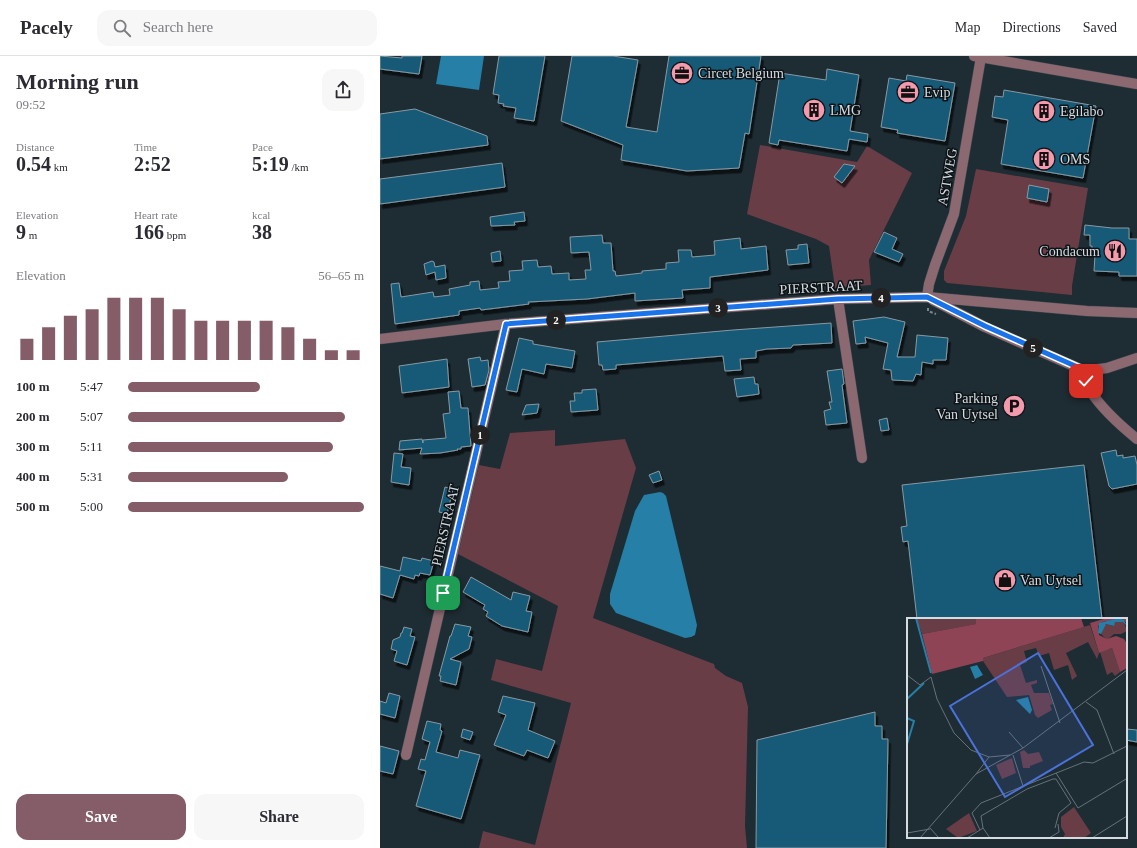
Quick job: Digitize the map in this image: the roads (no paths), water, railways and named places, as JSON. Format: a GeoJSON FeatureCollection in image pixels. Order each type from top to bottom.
{"type":"FeatureCollection","features":[{"type":"Feature","properties":{"kind":"street"},"geometry":{"type":"LineString","coordinates":[[977,57],[1137,84]]}},
{"type":"Feature","properties":{"kind":"street","name":"ASTWEG"},"geometry":{"type":"LineString","coordinates":[[927,297],[929,284],[935,265],[954,214],[977,57]]}},
{"type":"Feature","properties":{"kind":"street"},"geometry":{"type":"LineString","coordinates":[[927,297],[985,326],[1085,371],[1107,368],[1137,358]]}},
{"type":"Feature","properties":{"kind":"street","name":"PIERSTRAAT"},"geometry":{"type":"LineString","coordinates":[[380,339],[506,324],[838,299],[927,297],[1087,311],[1137,313]]}},
{"type":"Feature","properties":{"kind":"street"},"geometry":{"type":"LineString","coordinates":[[838,299],[862,458]]}},
{"type":"Feature","properties":{"kind":"street","name":"PIERSTRAAT"},"geometry":{"type":"LineString","coordinates":[[406,755],[506,324]]}},
{"type":"Feature","properties":{"kind":"street"},"geometry":{"type":"LineString","coordinates":[[1085,371],[1087,384],[1091,392],[1119,423],[1137,439]]}},
{"type":"Feature","properties":{"kind":"water"},"geometry":{"type":"Polygon","coordinates":[[[441,56],[484,56],[479,90],[436,84],[441,56]]]}},
{"type":"Feature","properties":{"kind":"water"},"geometry":{"type":"Polygon","coordinates":[[[660,492],[666,496],[697,625],[695,635],[691,637],[685,638],[616,613],[610,604],[610,594],[635,511],[644,495],[660,492]]]}},
{"type":"Feature","properties":{"kind":"place","name":"Circet Belgium"},"geometry":{"type":"Point","coordinates":[682,73]}},
{"type":"Feature","properties":{"kind":"place","name":"Evip"},"geometry":{"type":"Point","coordinates":[908,92]}},
{"type":"Feature","properties":{"kind":"place","name":"LMG"},"geometry":{"type":"Point","coordinates":[814,110]}},
{"type":"Feature","properties":{"kind":"place","name":"Egilabo"},"geometry":{"type":"Point","coordinates":[1044,111]}},
{"type":"Feature","properties":{"kind":"place","name":"OMS"},"geometry":{"type":"Point","coordinates":[1044,159]}},
{"type":"Feature","properties":{"kind":"place","name":"Condacum"},"geometry":{"type":"Point","coordinates":[1115,251]}},
{"type":"Feature","properties":{"kind":"place","name":"Parking Van Uytsel"},"geometry":{"type":"Point","coordinates":[1014,406]}},
{"type":"Feature","properties":{"kind":"place","name":"Van Uytsel"},"geometry":{"type":"Point","coordinates":[1005,580]}}]}
